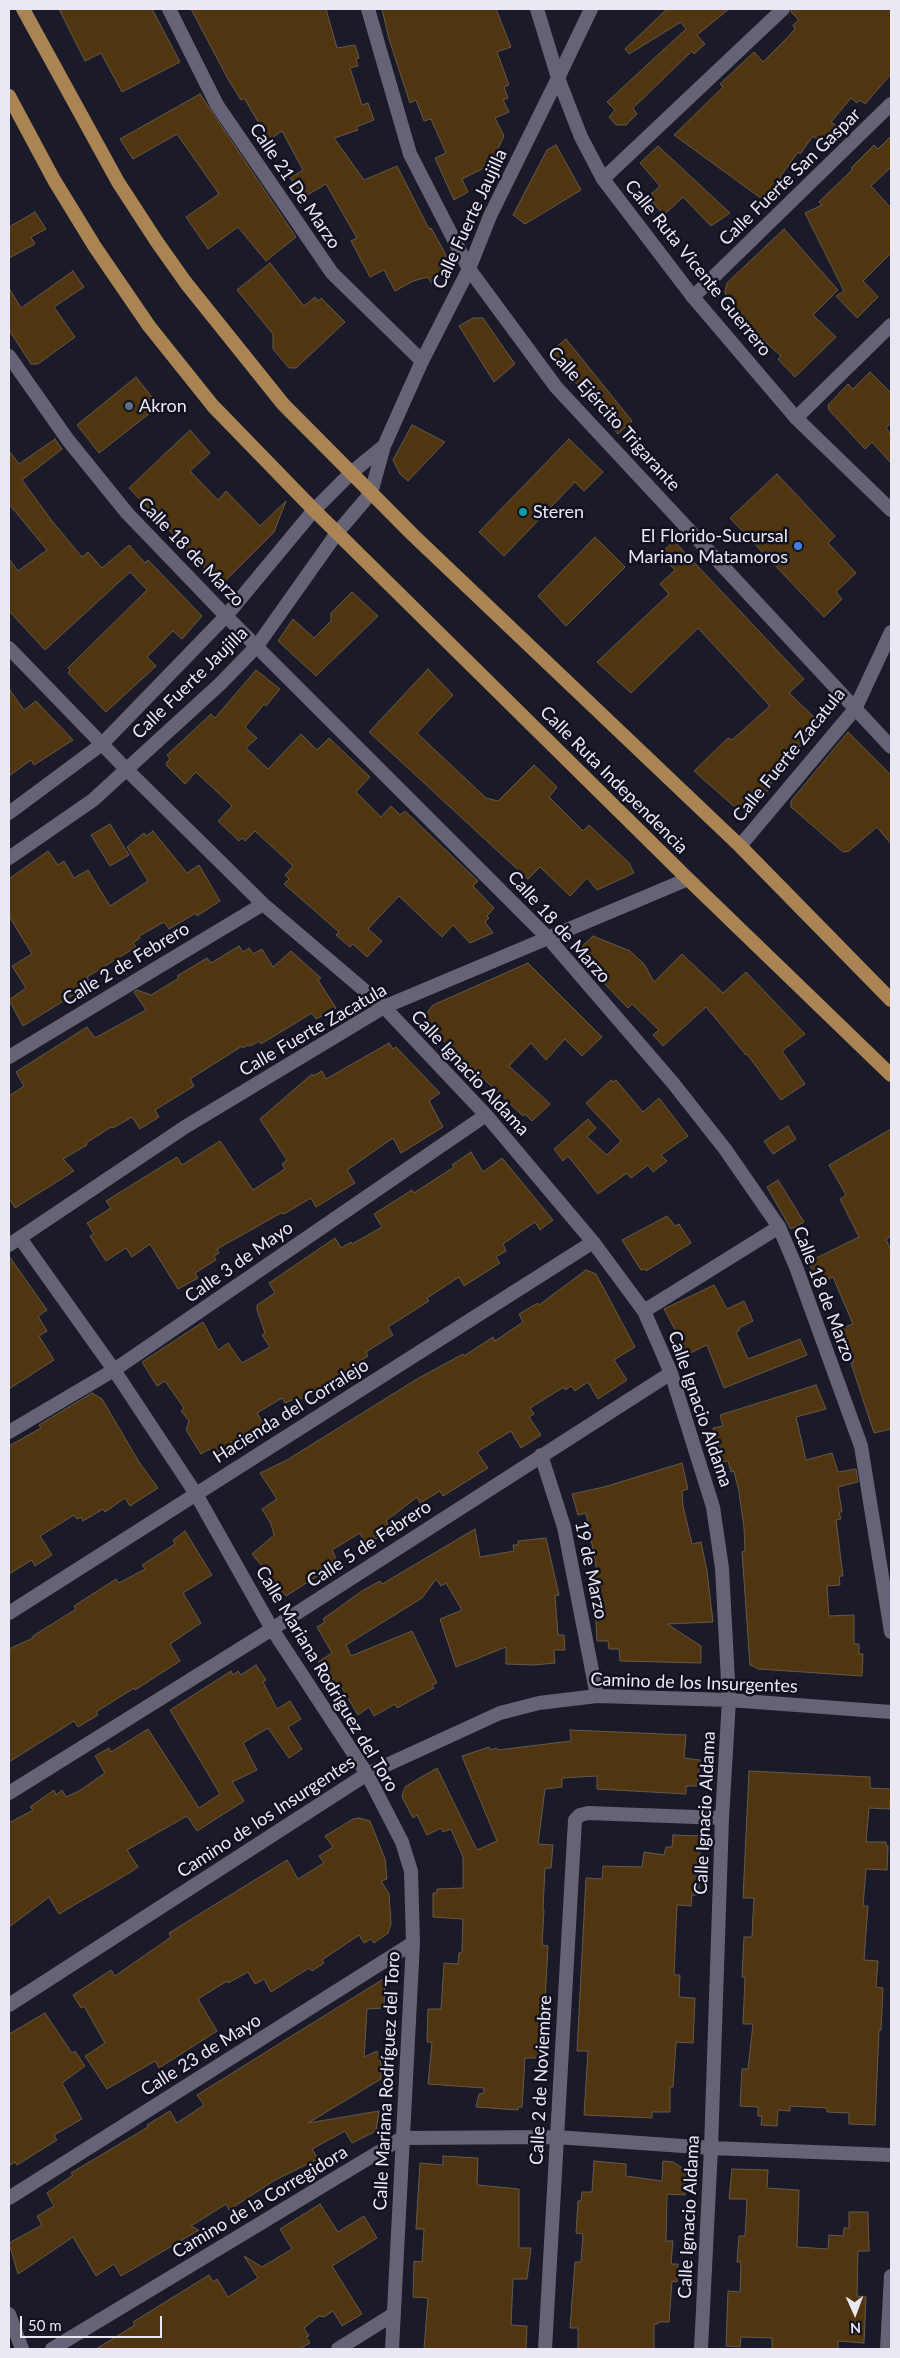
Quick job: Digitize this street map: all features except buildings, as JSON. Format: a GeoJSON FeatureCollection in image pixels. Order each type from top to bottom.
{"type":"FeatureCollection","features":[{"type":"Feature","properties":{"kind":"main road","name":"Calle Ruta Independencia"},"geometry":{"type":"LineString","coordinates":[[23,9],[118,182],[169,258],[223,330],[278,397],[413,535],[740,846],[891,1000]]}},
{"type":"Feature","properties":{"kind":"main road","name":"Calle Ruta Independencia"},"geometry":{"type":"LineString","coordinates":[[9,96],[54,180],[95,247],[148,326],[213,406],[314,510],[688,879],[891,1075]]}},
{"type":"Feature","properties":{"kind":"street","name":"Calle 21 De Marzo"},"geometry":{"type":"LineString","coordinates":[[168,9],[217,105],[332,273],[422,361]]}},
{"type":"Feature","properties":{"kind":"street","name":"Calle Ejército Trigarante"},"geometry":{"type":"LineString","coordinates":[[368,9],[410,154],[469,269],[556,387],[891,747]]}},
{"type":"Feature","properties":{"kind":"street","name":"Calle Ruta Vicente Guerrero"},"geometry":{"type":"LineString","coordinates":[[537,9],[558,78],[581,137],[603,179],[693,297],[796,418],[891,510]]}},
{"type":"Feature","properties":{"kind":"street","name":"Calle Fuerte Jaujilla"},"geometry":{"type":"LineString","coordinates":[[9,858],[93,800],[220,684],[257,646],[338,533],[371,493],[384,446],[422,361],[469,269],[490,216],[591,9]]}},
{"type":"Feature","properties":{"kind":"street"},"geometry":{"type":"LineString","coordinates":[[603,179],[783,9]]}},
{"type":"Feature","properties":{"kind":"street","name":"Calle Fuerte San Gaspar"},"geometry":{"type":"LineString","coordinates":[[693,297],[891,104]]}},
{"type":"Feature","properties":{"kind":"street"},"geometry":{"type":"LineString","coordinates":[[796,418],[891,324]]}},
{"type":"Feature","properties":{"kind":"street","name":"Calle 18 de Marzo"},"geometry":{"type":"LineString","coordinates":[[9,356],[68,440],[126,513],[226,616],[550,939],[673,1083],[724,1149],[779,1227],[796,1267],[861,1446],[891,1632]]}},
{"type":"Feature","properties":{"kind":"street","name":"Calle Fuerte Jaujilla"},"geometry":{"type":"LineString","coordinates":[[9,813],[102,744],[226,616],[314,510],[351,473],[384,446]]}},
{"type":"Feature","properties":{"kind":"street","name":"Calle Fuerte Zacatula"},"geometry":{"type":"LineString","coordinates":[[740,846],[855,709],[891,632]]}},
{"type":"Feature","properties":{"kind":"street","name":"Calle Ignacio Aldama"},"geometry":{"type":"LineString","coordinates":[[9,648],[127,770],[264,904],[384,1008],[486,1115],[593,1242],[644,1311],[672,1373],[713,1507],[722,1568],[730,1700],[722,1818],[712,2148],[702,2349]]}},
{"type":"Feature","properties":{"kind":"street","name":"Calle Fuerte Zacatula"},"geometry":{"type":"LineString","coordinates":[[14,1242],[185,1127],[384,1008],[688,879]]}},
{"type":"Feature","properties":{"kind":"street","name":"Calle 2 de Febrero"},"geometry":{"type":"LineString","coordinates":[[9,1057],[264,904]]}},
{"type":"Feature","properties":{"kind":"street","name":"Calle 3 de Mayo"},"geometry":{"type":"LineString","coordinates":[[9,1432],[114,1370],[486,1115]]}},
{"type":"Feature","properties":{"kind":"street"},"geometry":{"type":"LineString","coordinates":[[644,1311],[779,1227]]}},
{"type":"Feature","properties":{"kind":"street","name":"Calle Mariana Rodríguez del Toro"},"geometry":{"type":"LineString","coordinates":[[14,1242],[114,1370],[196,1494],[272,1629],[367,1774],[402,1842],[411,1871],[413,1943],[392,2349]]}},
{"type":"Feature","properties":{"kind":"street","name":"Hacienda del Corralejo"},"geometry":{"type":"LineString","coordinates":[[9,1613],[593,1242]]}},
{"type":"Feature","properties":{"kind":"street","name":"Calle 5 de Febrero"},"geometry":{"type":"LineString","coordinates":[[9,1793],[272,1629],[541,1455],[672,1373]]}},
{"type":"Feature","properties":{"kind":"street","name":"19 de Marzo"},"geometry":{"type":"LineString","coordinates":[[541,1455],[564,1526],[597,1696]]}},
{"type":"Feature","properties":{"kind":"street","name":"Camino de los Insurgentes"},"geometry":{"type":"LineString","coordinates":[[9,2005],[367,1774],[500,1713],[539,1703],[597,1696],[730,1700],[891,1712]]}},
{"type":"Feature","properties":{"kind":"street","name":"Calle 2 de Noviembre"},"geometry":{"type":"LineString","coordinates":[[545,2349],[575,1820],[580,1815],[588,1813],[722,1818]]}},
{"type":"Feature","properties":{"kind":"street","name":"Calle 23 de Mayo"},"geometry":{"type":"LineString","coordinates":[[9,2198],[413,1943]]}},
{"type":"Feature","properties":{"kind":"street"},"geometry":{"type":"LineString","coordinates":[[402,2138],[556,2137],[712,2148],[891,2155]]}},
{"type":"Feature","properties":{"kind":"street","name":"Camino de la Corregidora"},"geometry":{"type":"LineString","coordinates":[[52,2349],[402,2138]]}},
{"type":"Feature","properties":{"kind":"street"},"geometry":{"type":"LineString","coordinates":[[886,2349],[891,2276]]}},
{"type":"Feature","properties":{"kind":"street"},"geometry":{"type":"LineString","coordinates":[[9,2314],[22,2349]]}},
{"type":"Feature","properties":{"kind":"street"},"geometry":{"type":"LineString","coordinates":[[338,2349],[394,2314]]}},
{"type":"Feature","properties":{"kind":"place","name":"Akron"},"geometry":{"type":"Point","coordinates":[129,406]}},
{"type":"Feature","properties":{"kind":"place","name":"Steren"},"geometry":{"type":"Point","coordinates":[523,512]}},
{"type":"Feature","properties":{"kind":"place","name":"El Florido-Sucursal Mariano Matamoros"},"geometry":{"type":"Point","coordinates":[798,546]}}]}
